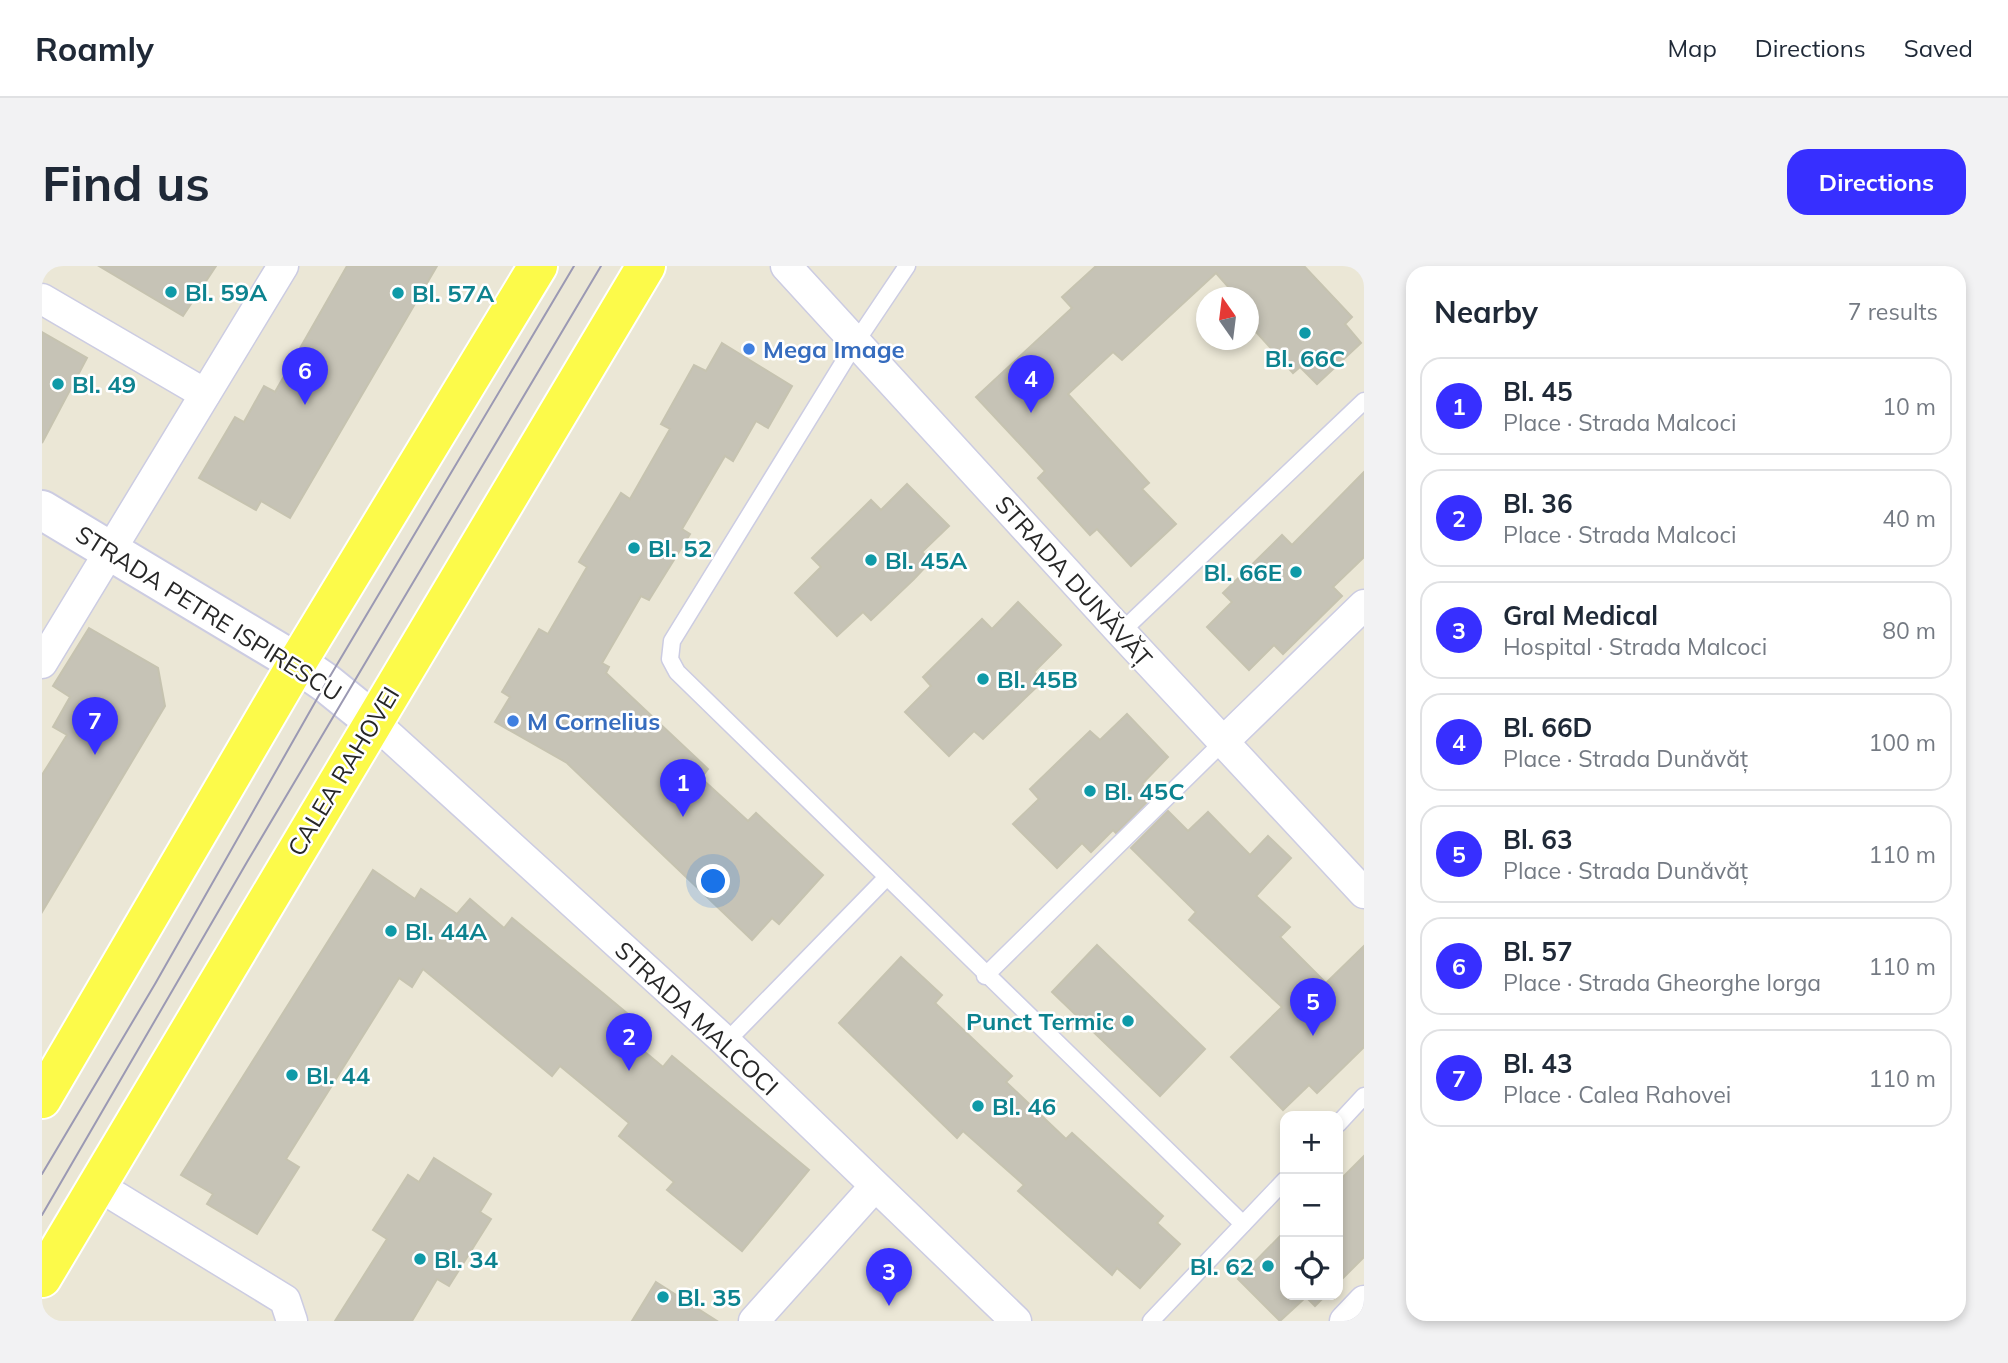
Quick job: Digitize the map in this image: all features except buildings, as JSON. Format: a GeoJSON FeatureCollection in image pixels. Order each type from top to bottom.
{"type":"FeatureCollection","features":[{"type":"Feature","properties":{"kind":"main road"},"geometry":{"type":"LineString","coordinates":[[42,1099],[297,663],[538,266]]}},
{"type":"Feature","properties":{"kind":"main road","name":"CALEA RAHOVEI"},"geometry":{"type":"LineString","coordinates":[[42,1278],[646,266]]}},
{"type":"Feature","properties":{"kind":"street"},"geometry":{"type":"LineString","coordinates":[[42,663],[283,266]]}},
{"type":"Feature","properties":{"kind":"street","name":"STRADA DUNĂVĂȚ"},"geometry":{"type":"LineString","coordinates":[[786,266],[1222,743],[1364,893]]}},
{"type":"Feature","properties":{"kind":"street"},"geometry":{"type":"LineString","coordinates":[[42,299],[205,394]]}},
{"type":"Feature","properties":{"kind":"street","name":"STRADA PETRE ISPIRESCU"},"geometry":{"type":"LineString","coordinates":[[42,510],[297,663],[373,721]]}},
{"type":"Feature","properties":{"kind":"street"},"geometry":{"type":"LineString","coordinates":[[1222,743],[1364,606]]}},
{"type":"Feature","properties":{"kind":"street","name":"STRADA MALCOCI"},"geometry":{"type":"LineString","coordinates":[[373,721],[726,1042],[1016,1321]]}},
{"type":"Feature","properties":{"kind":"street"},"geometry":{"type":"LineString","coordinates":[[97,1185],[288,1311]]}},
{"type":"Feature","properties":{"kind":"street"},"geometry":{"type":"LineString","coordinates":[[754,1321],[875,1186]]}},
{"type":"Feature","properties":{"kind":"street"},"geometry":{"type":"LineString","coordinates":[[1345,1321],[1364,1300]]}},
{"type":"Feature","properties":{"kind":"lane"},"geometry":{"type":"LineString","coordinates":[[907,266],[856,342],[672,641],[670,659],[677,673],[985,976],[1243,1224]]}},
{"type":"Feature","properties":{"kind":"lane"},"geometry":{"type":"LineString","coordinates":[[1121,632],[1364,401]]}},
{"type":"Feature","properties":{"kind":"lane"},"geometry":{"type":"LineString","coordinates":[[985,976],[1222,743]]}},
{"type":"Feature","properties":{"kind":"lane"},"geometry":{"type":"LineString","coordinates":[[726,1042],[887,877]]}},
{"type":"Feature","properties":{"kind":"lane"},"geometry":{"type":"LineString","coordinates":[[1343,1119],[1364,1096]]}},
{"type":"Feature","properties":{"kind":"lane"},"geometry":{"type":"LineString","coordinates":[[1151,1321],[1280,1185]]}},
{"type":"Feature","properties":{"kind":"tram line"},"geometry":{"type":"LineString","coordinates":[[42,1174],[155,984],[326,683],[574,266]]}},
{"type":"Feature","properties":{"kind":"tram line"},"geometry":{"type":"LineString","coordinates":[[42,1215],[247,862],[601,266]]}},
{"type":"Feature","properties":{"kind":"place","name":"Bl. 59A"},"geometry":{"type":"Point","coordinates":[171,292]}},
{"type":"Feature","properties":{"kind":"place","name":"Bl. 57A"},"geometry":{"type":"Point","coordinates":[398,293]}},
{"type":"Feature","properties":{"kind":"place","name":"Bl. 66C"},"geometry":{"type":"Point","coordinates":[1305,333]}},
{"type":"Feature","properties":{"kind":"place","name":"Mega Image"},"geometry":{"type":"Point","coordinates":[749,349]}},
{"type":"Feature","properties":{"kind":"place","name":"Bl. 49"},"geometry":{"type":"Point","coordinates":[58,384]}},
{"type":"Feature","properties":{"kind":"place","name":"Bl. 57"},"geometry":{"type":"Point","coordinates":[305,405]}},
{"type":"Feature","properties":{"kind":"place","name":"Bl. 66D"},"geometry":{"type":"Point","coordinates":[1031,413]}},
{"type":"Feature","properties":{"kind":"place","name":"Bl. 52"},"geometry":{"type":"Point","coordinates":[634,548]}},
{"type":"Feature","properties":{"kind":"place","name":"Bl. 45A"},"geometry":{"type":"Point","coordinates":[871,560]}},
{"type":"Feature","properties":{"kind":"place","name":"Bl. 66E"},"geometry":{"type":"Point","coordinates":[1296,572]}},
{"type":"Feature","properties":{"kind":"place","name":"Bl. 45B"},"geometry":{"type":"Point","coordinates":[983,679]}},
{"type":"Feature","properties":{"kind":"place","name":"M Cornelius"},"geometry":{"type":"Point","coordinates":[513,721]}},
{"type":"Feature","properties":{"kind":"place","name":"Bl. 43"},"geometry":{"type":"Point","coordinates":[95,755]}},
{"type":"Feature","properties":{"kind":"place","name":"Bl. 45C"},"geometry":{"type":"Point","coordinates":[1090,791]}},
{"type":"Feature","properties":{"kind":"place","name":"Bl. 45"},"geometry":{"type":"Point","coordinates":[683,817]}},
{"type":"Feature","properties":{"kind":"place","name":"Bl. 44A"},"geometry":{"type":"Point","coordinates":[391,931]}},
{"type":"Feature","properties":{"kind":"place","name":"Punct Termic"},"geometry":{"type":"Point","coordinates":[1128,1021]}},
{"type":"Feature","properties":{"kind":"place","name":"Bl. 63"},"geometry":{"type":"Point","coordinates":[1313,1036]}},
{"type":"Feature","properties":{"kind":"place","name":"Bl. 36"},"geometry":{"type":"Point","coordinates":[629,1071]}},
{"type":"Feature","properties":{"kind":"place","name":"Bl. 44"},"geometry":{"type":"Point","coordinates":[292,1075]}},
{"type":"Feature","properties":{"kind":"place","name":"Bl. 46"},"geometry":{"type":"Point","coordinates":[978,1106]}},
{"type":"Feature","properties":{"kind":"place","name":"Bl. 34"},"geometry":{"type":"Point","coordinates":[420,1259]}},
{"type":"Feature","properties":{"kind":"place","name":"Bl. 62"},"geometry":{"type":"Point","coordinates":[1268,1266]}},
{"type":"Feature","properties":{"kind":"place","name":"Bl. 35"},"geometry":{"type":"Point","coordinates":[663,1297]}},
{"type":"Feature","properties":{"kind":"place","name":"Gral Medical"},"geometry":{"type":"Point","coordinates":[889,1306]}}]}
